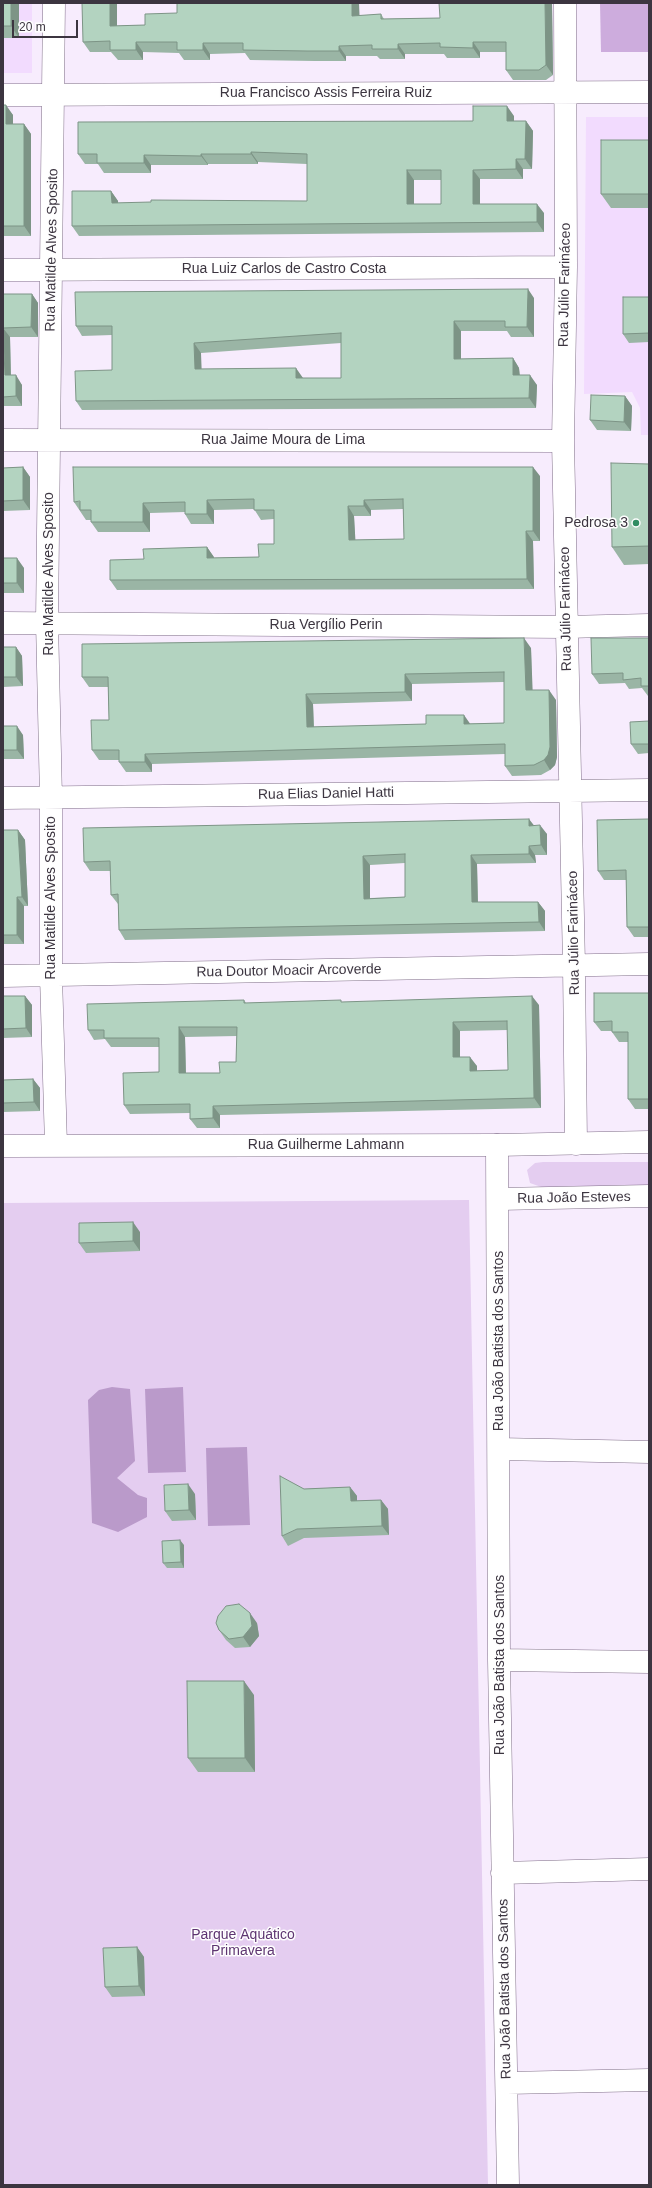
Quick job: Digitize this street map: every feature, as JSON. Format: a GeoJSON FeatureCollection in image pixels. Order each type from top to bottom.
{"type":"FeatureCollection","features":[{"type":"Feature","properties":{"kind":"street","name":"Rua Matilde Alves Sposito"},"geometry":{"type":"LineString","coordinates":[[54,3],[47,622],[51,798],[51,976],[56,1145]]}},
{"type":"Feature","properties":{"kind":"street","name":"Rua Júlio Farináceo"},"geometry":{"type":"LineString","coordinates":[[565,3],[566,268],[563,441],[566,626],[571,791],[576,1144]]}},
{"type":"Feature","properties":{"kind":"street","name":"Rua Francisco Assis Ferreira Ruiz"},"geometry":{"type":"LineString","coordinates":[[3,95],[649,92]]}},
{"type":"Feature","properties":{"kind":"street","name":"Rua Luiz Carlos de Castro Costa"},"geometry":{"type":"LineString","coordinates":[[3,270],[566,268]]}},
{"type":"Feature","properties":{"kind":"street","name":"Rua Jaime Moura de Lima"},"geometry":{"type":"LineString","coordinates":[[3,440],[563,441]]}},
{"type":"Feature","properties":{"kind":"street","name":"Rua Vergílio Perin"},"geometry":{"type":"LineString","coordinates":[[3,623],[47,622],[566,626],[649,625]]}},
{"type":"Feature","properties":{"kind":"street","name":"Rua Elias Daniel Hatti"},"geometry":{"type":"LineString","coordinates":[[3,798],[649,790]]}},
{"type":"Feature","properties":{"kind":"street","name":"Rua Doutor Moacir Arcoverde"},"geometry":{"type":"LineString","coordinates":[[3,976],[649,964]]}},
{"type":"Feature","properties":{"kind":"street","name":"Rua Guilherme Lahmann"},"geometry":{"type":"LineString","coordinates":[[3,1146],[498,1146],[649,1142]]}},
{"type":"Feature","properties":{"kind":"street","name":"Rua João Batista dos Santos"},"geometry":{"type":"LineString","coordinates":[[498,1146],[499,1660],[508,2185]]}},
{"type":"Feature","properties":{"kind":"street","name":"Rua João Esteves"},"geometry":{"type":"LineString","coordinates":[[499,1199],[649,1196]]}},
{"type":"Feature","properties":{"kind":"street"},"geometry":{"type":"LineString","coordinates":[[499,1449],[649,1452]]}},
{"type":"Feature","properties":{"kind":"street"},"geometry":{"type":"LineString","coordinates":[[499,1660],[649,1662]]}},
{"type":"Feature","properties":{"kind":"street"},"geometry":{"type":"LineString","coordinates":[[502,1873],[649,1869]]}},
{"type":"Feature","properties":{"kind":"street"},"geometry":{"type":"LineString","coordinates":[[507,2083],[649,2080]]}},
{"type":"Feature","properties":{"kind":"shaded area"},"geometry":{"type":"Polygon","coordinates":[[[3,3],[32,3],[32,73],[3,73],[3,3]]]}},
{"type":"Feature","properties":{"kind":"shaded area"},"geometry":{"type":"Polygon","coordinates":[[[600,3],[649,3],[649,52],[601,52],[600,3]]]}},
{"type":"Feature","properties":{"kind":"shaded area"},"geometry":{"type":"Polygon","coordinates":[[[586,117],[649,117],[649,435],[641,435],[640,408],[632,392],[584,394],[586,117]]]}},
{"type":"Feature","properties":{"kind":"shaded area"},"geometry":{"type":"Polygon","coordinates":[[[112,1387],[130,1389],[135,1461],[117,1478],[138,1495],[147,1498],[147,1517],[118,1532],[92,1523],[88,1400],[99,1390],[112,1387]]]}},
{"type":"Feature","properties":{"kind":"shaded area"},"geometry":{"type":"Polygon","coordinates":[[[183,1387],[186,1472],[148,1473],[145,1389],[183,1387]]]}},
{"type":"Feature","properties":{"kind":"shaded area"},"geometry":{"type":"Polygon","coordinates":[[[247,1447],[250,1525],[208,1526],[206,1448],[247,1447]]]}},
{"type":"Feature","properties":{"kind":"green space"},"geometry":{"type":"Polygon","coordinates":[[[649,1162],[649,1187],[544,1188],[530,1183],[527,1170],[535,1163],[649,1162]]]}},
{"type":"Feature","properties":{"kind":"green space","name":"Parque Aquático Primavera"},"geometry":{"type":"Polygon","coordinates":[[[469,1200],[488,2185],[3,2185],[3,1203],[469,1200]]]}},
{"type":"Feature","properties":{"kind":"building"},"geometry":{"type":"Polygon","coordinates":[[[3,3],[11,3],[11,26],[3,26],[3,3]]]}},
{"type":"Feature","properties":{"kind":"building"},"geometry":{"type":"Polygon","coordinates":[[[82,3],[110,3],[110,26],[145,25],[145,14],[177,13],[177,3],[352,3],[352,16],[381,14],[381,19],[440,18],[439,3],[545,3],[546,65],[539,70],[506,70],[506,42],[473,42],[473,48],[440,47],[440,43],[398,44],[398,49],[372,49],[372,45],[339,46],[339,51],[307,51],[243,50],[243,43],[203,43],[203,50],[177,50],[177,42],[136,42],[136,50],[110,50],[110,41],[83,42],[82,3]]]}},
{"type":"Feature","properties":{"kind":"building"},"geometry":{"type":"Polygon","coordinates":[[[3,105],[6,105],[6,124],[24,124],[24,226],[3,226],[3,105]]]}},
{"type":"Feature","properties":{"kind":"building"},"geometry":{"type":"Polygon","coordinates":[[[473,106],[507,106],[507,121],[526,121],[525,159],[516,159],[516,169],[473,170],[473,204],[537,204],[537,222],[72,226],[72,191],[111,191],[112,203],[151,202],[151,200],[307,201],[307,154],[251,152],[251,154],[201,154],[201,156],[144,155],[144,163],[97,163],[97,154],[78,154],[78,122],[473,121],[473,106]],[[407,170],[407,204],[441,204],[441,170],[407,170]]]}},
{"type":"Feature","properties":{"kind":"building"},"geometry":{"type":"Polygon","coordinates":[[[601,140],[649,140],[649,194],[601,194],[601,140]]]}},
{"type":"Feature","properties":{"kind":"building"},"geometry":{"type":"Polygon","coordinates":[[[528,289],[527,327],[505,327],[505,321],[454,321],[454,359],[513,358],[513,375],[530,375],[529,398],[76,401],[75,371],[112,370],[112,326],[76,326],[75,292],[528,289]],[[341,333],[194,343],[195,369],[296,368],[296,378],[341,378],[341,333]]]}},
{"type":"Feature","properties":{"kind":"building"},"geometry":{"type":"Polygon","coordinates":[[[3,294],[32,294],[31,327],[3,328],[3,294]]]}},
{"type":"Feature","properties":{"kind":"building"},"geometry":{"type":"Polygon","coordinates":[[[623,297],[649,297],[649,333],[623,334],[623,297]]]}},
{"type":"Feature","properties":{"kind":"building"},"geometry":{"type":"Polygon","coordinates":[[[3,328],[5,375],[16,375],[16,396],[3,397],[3,328]]]}},
{"type":"Feature","properties":{"kind":"building"},"geometry":{"type":"Polygon","coordinates":[[[591,395],[625,396],[624,422],[590,420],[591,395]]]}},
{"type":"Feature","properties":{"kind":"building"},"geometry":{"type":"Polygon","coordinates":[[[611,463],[649,464],[649,546],[612,547],[611,463]]]}},
{"type":"Feature","properties":{"kind":"building"},"geometry":{"type":"Polygon","coordinates":[[[23,467],[23,500],[3,501],[3,468],[23,467]]]}},
{"type":"Feature","properties":{"kind":"building"},"geometry":{"type":"Polygon","coordinates":[[[73,467],[533,467],[533,531],[526,531],[527,579],[110,580],[110,560],[144,559],[143,549],[207,547],[207,558],[259,557],[258,544],[274,544],[274,510],[254,510],[254,499],[207,500],[207,514],[185,514],[185,502],[143,503],[143,522],[91,522],[91,510],[80,510],[80,501],[74,502],[73,467]],[[403,499],[364,500],[364,506],[348,506],[349,540],[404,539],[403,499]]]}},
{"type":"Feature","properties":{"kind":"building"},"geometry":{"type":"Polygon","coordinates":[[[3,558],[17,558],[17,583],[3,583],[3,558]]]}},
{"type":"Feature","properties":{"kind":"building"},"geometry":{"type":"Polygon","coordinates":[[[524,638],[526,690],[549,690],[550,747],[548,755],[544,760],[534,765],[505,766],[505,744],[145,754],[145,762],[119,762],[119,750],[92,750],[91,720],[109,720],[108,677],[82,677],[82,644],[524,638]],[[504,672],[405,674],[405,692],[306,694],[307,727],[426,724],[426,715],[464,715],[464,724],[504,723],[504,672]]]}},
{"type":"Feature","properties":{"kind":"building"},"geometry":{"type":"Polygon","coordinates":[[[591,638],[649,638],[649,686],[641,686],[641,678],[623,680],[623,673],[592,674],[591,638]]]}},
{"type":"Feature","properties":{"kind":"building"},"geometry":{"type":"Polygon","coordinates":[[[3,647],[16,647],[16,677],[3,677],[3,647]]]}},
{"type":"Feature","properties":{"kind":"building"},"geometry":{"type":"Polygon","coordinates":[[[649,721],[649,744],[631,744],[630,722],[649,721]]]}},
{"type":"Feature","properties":{"kind":"building"},"geometry":{"type":"Polygon","coordinates":[[[3,726],[17,726],[17,750],[3,750],[3,726]]]}},
{"type":"Feature","properties":{"kind":"building"},"geometry":{"type":"Polygon","coordinates":[[[529,819],[529,826],[540,825],[541,845],[529,846],[529,854],[471,855],[472,902],[538,902],[539,922],[119,930],[118,894],[111,895],[110,861],[84,862],[83,828],[529,819]],[[405,854],[363,856],[364,899],[405,897],[405,854]]]}},
{"type":"Feature","properties":{"kind":"building"},"geometry":{"type":"Polygon","coordinates":[[[649,819],[649,927],[627,927],[626,870],[598,871],[597,820],[649,819]]]}},
{"type":"Feature","properties":{"kind":"building"},"geometry":{"type":"Polygon","coordinates":[[[3,830],[18,830],[22,897],[17,897],[17,935],[3,935],[3,830]]]}},
{"type":"Feature","properties":{"kind":"building"},"geometry":{"type":"Polygon","coordinates":[[[594,993],[649,993],[649,1099],[628,1099],[628,1032],[612,1032],[612,1021],[594,1022],[594,993]]]}},
{"type":"Feature","properties":{"kind":"building"},"geometry":{"type":"Polygon","coordinates":[[[3,996],[25,996],[26,1028],[3,1029],[3,996]]]}},
{"type":"Feature","properties":{"kind":"building"},"geometry":{"type":"Polygon","coordinates":[[[532,996],[534,1098],[213,1106],[213,1118],[190,1119],[190,1104],[124,1105],[123,1073],[159,1072],[159,1038],[104,1038],[104,1030],[88,1030],[87,1004],[244,1000],[244,1003],[341,1000],[341,1002],[532,996]],[[507,1021],[453,1022],[453,1057],[470,1057],[470,1071],[508,1070],[507,1021]],[[179,1027],[179,1073],[220,1073],[219,1062],[236,1062],[237,1027],[179,1027]]]}},
{"type":"Feature","properties":{"kind":"building"},"geometry":{"type":"Polygon","coordinates":[[[33,1079],[34,1102],[3,1103],[3,1080],[33,1079]]]}},
{"type":"Feature","properties":{"kind":"building"},"geometry":{"type":"Polygon","coordinates":[[[133,1222],[133,1241],[79,1243],[79,1223],[133,1222]]]}},
{"type":"Feature","properties":{"kind":"building"},"geometry":{"type":"Polygon","coordinates":[[[280,1476],[304,1489],[350,1487],[351,1501],[381,1500],[382,1526],[297,1529],[282,1536],[280,1476]]]}},
{"type":"Feature","properties":{"kind":"building"},"geometry":{"type":"Polygon","coordinates":[[[188,1484],[189,1510],[165,1511],[164,1485],[188,1484]]]}},
{"type":"Feature","properties":{"kind":"building"},"geometry":{"type":"Polygon","coordinates":[[[180,1540],[181,1562],[163,1563],[162,1541],[180,1540]]]}},
{"type":"Feature","properties":{"kind":"building"},"geometry":{"type":"Polygon","coordinates":[[[239,1604],[250,1613],[252,1626],[243,1637],[229,1639],[219,1630],[216,1623],[218,1616],[226,1606],[239,1604]]]}},
{"type":"Feature","properties":{"kind":"building"},"geometry":{"type":"Polygon","coordinates":[[[187,1681],[244,1681],[245,1758],[188,1758],[187,1681]]]}},
{"type":"Feature","properties":{"kind":"building"},"geometry":{"type":"Polygon","coordinates":[[[137,1947],[139,1986],[105,1987],[103,1948],[137,1947]]]}},
{"type":"Feature","properties":{"kind":"place","name":"Pedrosa 3"},"geometry":{"type":"Point","coordinates":[636,523]}}]}
